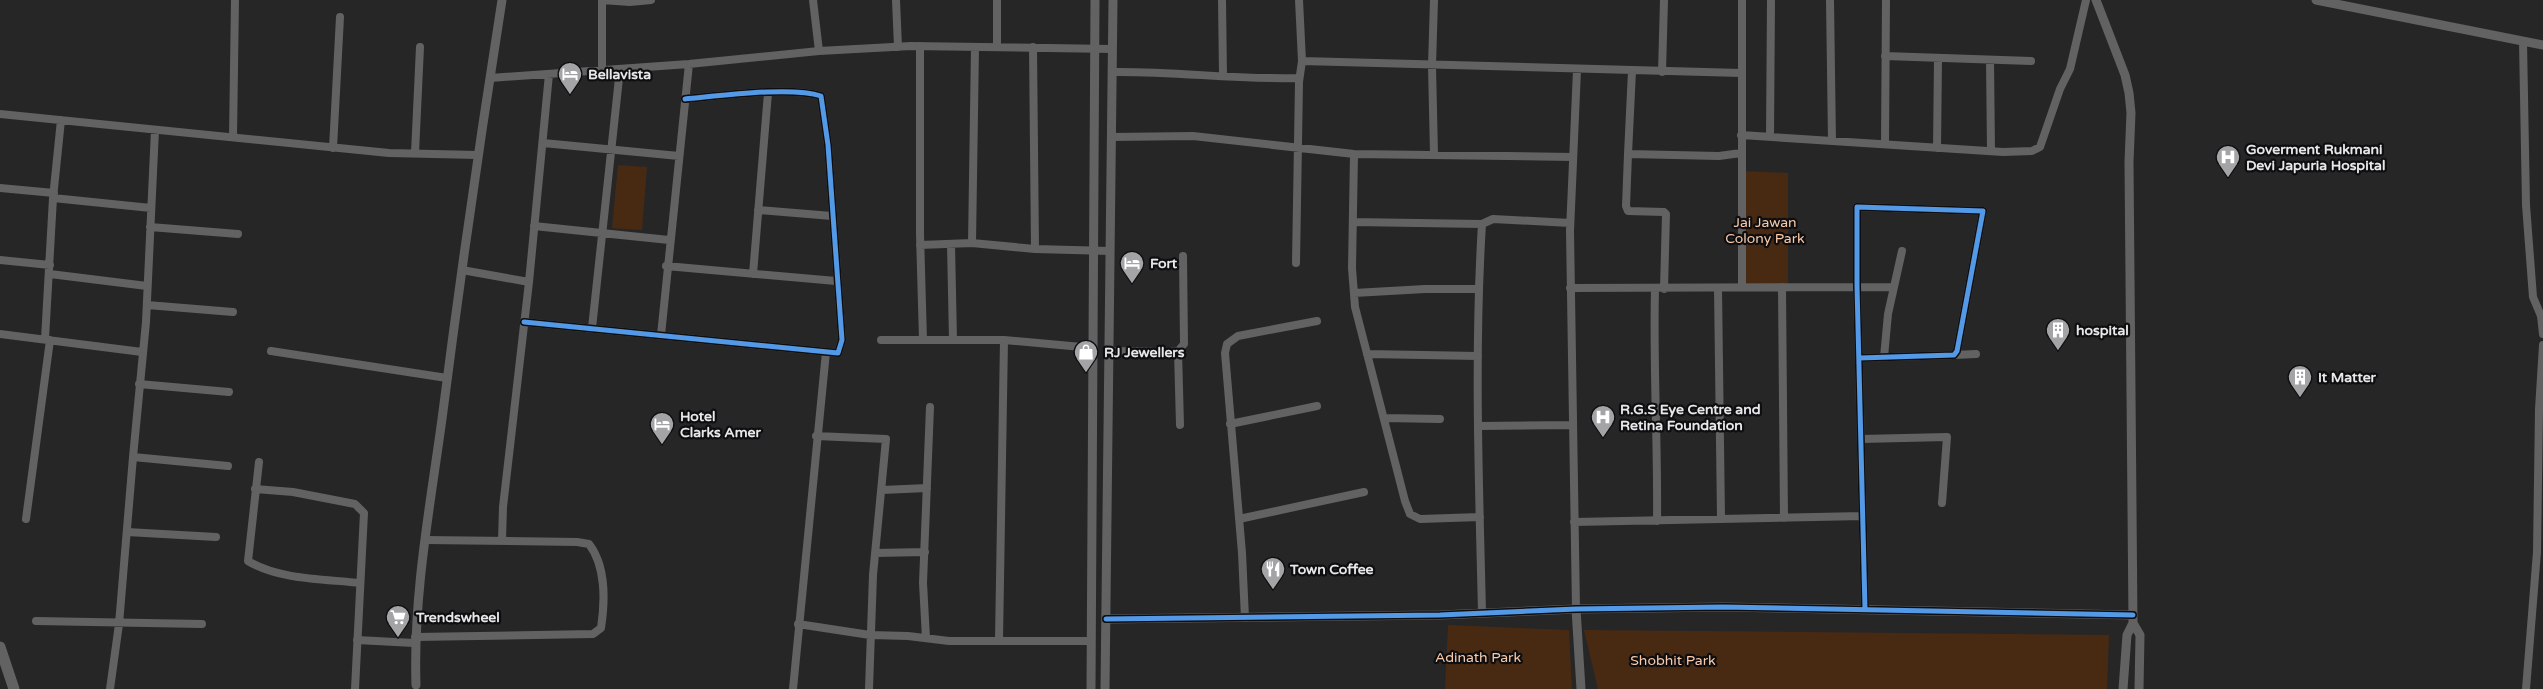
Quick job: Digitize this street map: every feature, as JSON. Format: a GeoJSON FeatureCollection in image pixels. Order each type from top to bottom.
{"type":"FeatureCollection","features":[{"type":"Feature","properties":{"kind":"main road"},"geometry":{"type":"LineString","coordinates":[[0,648],[14,689]]}},
{"type":"Feature","properties":{"kind":"street"},"geometry":{"type":"LineString","coordinates":[[233,138],[235,0]]}},
{"type":"Feature","properties":{"kind":"street"},"geometry":{"type":"LineString","coordinates":[[416,688],[415,640],[425,540],[478,155],[502,0]]}},
{"type":"Feature","properties":{"kind":"street"},"geometry":{"type":"LineString","coordinates":[[602,70],[602,0],[630,2],[651,0]]}},
{"type":"Feature","properties":{"kind":"street"},"geometry":{"type":"LineString","coordinates":[[813,0],[819,50]]}},
{"type":"Feature","properties":{"kind":"street"},"geometry":{"type":"LineString","coordinates":[[896,0],[898,47]]}},
{"type":"Feature","properties":{"kind":"street"},"geometry":{"type":"LineString","coordinates":[[996,0],[997,47]]}},
{"type":"Feature","properties":{"kind":"street"},"geometry":{"type":"LineString","coordinates":[[1091,689],[1094,0]]}},
{"type":"Feature","properties":{"kind":"street"},"geometry":{"type":"LineString","coordinates":[[1105,689],[1113,0]]}},
{"type":"Feature","properties":{"kind":"street"},"geometry":{"type":"LineString","coordinates":[[1222,0],[1223,76]]}},
{"type":"Feature","properties":{"kind":"street"},"geometry":{"type":"LineString","coordinates":[[1296,263],[1299,78],[1302,61],[1299,0]]}},
{"type":"Feature","properties":{"kind":"street"},"geometry":{"type":"LineString","coordinates":[[1434,0],[1432,66],[1434,154]]}},
{"type":"Feature","properties":{"kind":"street"},"geometry":{"type":"LineString","coordinates":[[1662,72],[1664,0]]}},
{"type":"Feature","properties":{"kind":"street"},"geometry":{"type":"LineString","coordinates":[[1742,0],[1742,287]]}},
{"type":"Feature","properties":{"kind":"street"},"geometry":{"type":"LineString","coordinates":[[1770,137],[1771,0]]}},
{"type":"Feature","properties":{"kind":"street"},"geometry":{"type":"LineString","coordinates":[[1830,0],[1832,140]]}},
{"type":"Feature","properties":{"kind":"street"},"geometry":{"type":"LineString","coordinates":[[1885,144],[1886,0]]}},
{"type":"Feature","properties":{"kind":"street"},"geometry":{"type":"LineString","coordinates":[[1741,135],[1991,151],[2032,151],[2040,147],[2060,89],[2070,69],[2086,0]]}},
{"type":"Feature","properties":{"kind":"street"},"geometry":{"type":"LineString","coordinates":[[2096,0],[2125,75],[2131,113],[2129,172],[2133,619],[2127,635],[2123,689]]}},
{"type":"Feature","properties":{"kind":"street"},"geometry":{"type":"LineString","coordinates":[[2316,0],[2543,45]]}},
{"type":"Feature","properties":{"kind":"street"},"geometry":{"type":"LineString","coordinates":[[333,148],[340,17]]}},
{"type":"Feature","properties":{"kind":"street"},"geometry":{"type":"LineString","coordinates":[[2523,41],[2526,205],[2533,297],[2541,316],[2543,334]]}},
{"type":"Feature","properties":{"kind":"street"},"geometry":{"type":"LineString","coordinates":[[490,78],[689,64],[819,50],[920,46],[1112,49]]}},
{"type":"Feature","properties":{"kind":"street"},"geometry":{"type":"LineString","coordinates":[[920,46],[920,245],[923,340]]}},
{"type":"Feature","properties":{"kind":"street"},"geometry":{"type":"LineString","coordinates":[[415,153],[420,47]]}},
{"type":"Feature","properties":{"kind":"street"},"geometry":{"type":"LineString","coordinates":[[972,243],[975,47]]}},
{"type":"Feature","properties":{"kind":"street"},"geometry":{"type":"LineString","coordinates":[[1033,47],[1035,249]]}},
{"type":"Feature","properties":{"kind":"street"},"geometry":{"type":"LineString","coordinates":[[1885,56],[2031,61]]}},
{"type":"Feature","properties":{"kind":"street"},"geometry":{"type":"LineString","coordinates":[[1938,59],[1938,148]]}},
{"type":"Feature","properties":{"kind":"street"},"geometry":{"type":"LineString","coordinates":[[1990,60],[1991,151]]}},
{"type":"Feature","properties":{"kind":"street"},"geometry":{"type":"LineString","coordinates":[[1302,61],[1741,73]]}},
{"type":"Feature","properties":{"kind":"street"},"geometry":{"type":"LineString","coordinates":[[661,335],[666,266],[689,64]]}},
{"type":"Feature","properties":{"kind":"street"},"geometry":{"type":"LineString","coordinates":[[592,328],[620,69]]}},
{"type":"Feature","properties":{"kind":"street"},"geometry":{"type":"LineString","coordinates":[[1577,70],[1570,223],[1570,288],[1576,608],[1582,689]]}},
{"type":"Feature","properties":{"kind":"street"},"geometry":{"type":"LineString","coordinates":[[1632,71],[1626,206],[1628,211],[1664,212],[1666,214],[1654,355],[1657,426],[1657,520]]}},
{"type":"Feature","properties":{"kind":"street"},"geometry":{"type":"LineString","coordinates":[[1112,72],[1263,79],[1299,78]]}},
{"type":"Feature","properties":{"kind":"street"},"geometry":{"type":"LineString","coordinates":[[502,541],[512,424],[529,282],[549,74]]}},
{"type":"Feature","properties":{"kind":"street"},"geometry":{"type":"LineString","coordinates":[[524,322],[838,353],[842,340],[836,281],[828,145],[821,96],[811,92],[685,99]]}},
{"type":"Feature","properties":{"kind":"street"},"geometry":{"type":"LineString","coordinates":[[753,274],[768,94]]}},
{"type":"Feature","properties":{"kind":"street"},"geometry":{"type":"LineString","coordinates":[[0,114],[333,148],[478,155]]}},
{"type":"Feature","properties":{"kind":"street"},"geometry":{"type":"LineString","coordinates":[[26,519],[47,339],[53,196],[61,120]]}},
{"type":"Feature","properties":{"kind":"street"},"geometry":{"type":"LineString","coordinates":[[110,689],[119,624],[148,286],[155,130]]}},
{"type":"Feature","properties":{"kind":"street"},"geometry":{"type":"LineString","coordinates":[[1111,137],[1193,136],[1354,154],[1573,157]]}},
{"type":"Feature","properties":{"kind":"street"},"geometry":{"type":"LineString","coordinates":[[543,143],[679,156]]}},
{"type":"Feature","properties":{"kind":"street"},"geometry":{"type":"LineString","coordinates":[[1628,154],[1719,156],[1741,153]]}},
{"type":"Feature","properties":{"kind":"street"},"geometry":{"type":"LineString","coordinates":[[1354,154],[1355,308],[1410,514],[1420,519],[1480,517]]}},
{"type":"Feature","properties":{"kind":"street"},"geometry":{"type":"LineString","coordinates":[[0,188],[151,208]]}},
{"type":"Feature","properties":{"kind":"street"},"geometry":{"type":"LineString","coordinates":[[1865,609],[1857,286],[1857,207],[1982,211],[1957,351],[1954,355]]}},
{"type":"Feature","properties":{"kind":"street"},"geometry":{"type":"LineString","coordinates":[[758,210],[832,216]]}},
{"type":"Feature","properties":{"kind":"street"},"geometry":{"type":"LineString","coordinates":[[1353,222],[1482,224],[1493,219],[1570,223]]}},
{"type":"Feature","properties":{"kind":"street"},"geometry":{"type":"LineString","coordinates":[[1482,224],[1478,289],[1482,612]]}},
{"type":"Feature","properties":{"kind":"street"},"geometry":{"type":"LineString","coordinates":[[534,226],[669,240]]}},
{"type":"Feature","properties":{"kind":"street"},"geometry":{"type":"LineString","coordinates":[[150,227],[238,234]]}},
{"type":"Feature","properties":{"kind":"street"},"geometry":{"type":"LineString","coordinates":[[920,245],[972,243],[1035,249],[1110,250]]}},
{"type":"Feature","properties":{"kind":"street"},"geometry":{"type":"LineString","coordinates":[[951,244],[953,340]]}},
{"type":"Feature","properties":{"kind":"street"},"geometry":{"type":"LineString","coordinates":[[1884,358],[1893,286],[1902,251]]}},
{"type":"Feature","properties":{"kind":"street"},"geometry":{"type":"LineString","coordinates":[[1180,425],[1178,351],[1184,344],[1185,326],[1183,256]]}},
{"type":"Feature","properties":{"kind":"street"},"geometry":{"type":"LineString","coordinates":[[0,260],[50,265]]}},
{"type":"Feature","properties":{"kind":"street"},"geometry":{"type":"LineString","coordinates":[[666,266],[836,281]]}},
{"type":"Feature","properties":{"kind":"street"},"geometry":{"type":"LineString","coordinates":[[462,270],[529,282]]}},
{"type":"Feature","properties":{"kind":"street"},"geometry":{"type":"LineString","coordinates":[[50,274],[148,286]]}},
{"type":"Feature","properties":{"kind":"street"},"geometry":{"type":"LineString","coordinates":[[1570,288],[1659,290],[1742,287],[1893,286]]}},
{"type":"Feature","properties":{"kind":"street"},"geometry":{"type":"LineString","coordinates":[[1782,287],[1784,518]]}},
{"type":"Feature","properties":{"kind":"street"},"geometry":{"type":"LineString","coordinates":[[1718,288],[1721,518]]}},
{"type":"Feature","properties":{"kind":"street"},"geometry":{"type":"LineString","coordinates":[[1354,293],[1478,289]]}},
{"type":"Feature","properties":{"kind":"street"},"geometry":{"type":"LineString","coordinates":[[146,305],[233,312]]}},
{"type":"Feature","properties":{"kind":"street"},"geometry":{"type":"LineString","coordinates":[[1245,618],[1225,353],[1227,344],[1238,336],[1317,321]]}},
{"type":"Feature","properties":{"kind":"street"},"geometry":{"type":"LineString","coordinates":[[0,334],[142,352]]}},
{"type":"Feature","properties":{"kind":"street"},"geometry":{"type":"LineString","coordinates":[[881,340],[1004,340],[1093,348]]}},
{"type":"Feature","properties":{"kind":"street"},"geometry":{"type":"LineString","coordinates":[[999,640],[1004,340]]}},
{"type":"Feature","properties":{"kind":"street"},"geometry":{"type":"LineString","coordinates":[[2526,689],[2537,552],[2539,409],[2543,345]]}},
{"type":"Feature","properties":{"kind":"street"},"geometry":{"type":"LineString","coordinates":[[271,351],[447,378]]}},
{"type":"Feature","properties":{"kind":"street"},"geometry":{"type":"LineString","coordinates":[[1109,351],[1178,351]]}},
{"type":"Feature","properties":{"kind":"street"},"geometry":{"type":"LineString","coordinates":[[793,689],[816,436],[826,352]]}},
{"type":"Feature","properties":{"kind":"street"},"geometry":{"type":"LineString","coordinates":[[1368,354],[1478,356]]}},
{"type":"Feature","properties":{"kind":"street"},"geometry":{"type":"LineString","coordinates":[[1859,358],[1976,354]]}},
{"type":"Feature","properties":{"kind":"street"},"geometry":{"type":"LineString","coordinates":[[139,384],[229,392]]}},
{"type":"Feature","properties":{"kind":"street"},"geometry":{"type":"LineString","coordinates":[[1230,424],[1317,406]]}},
{"type":"Feature","properties":{"kind":"street"},"geometry":{"type":"LineString","coordinates":[[926,638],[924,583],[930,407]]}},
{"type":"Feature","properties":{"kind":"street"},"geometry":{"type":"LineString","coordinates":[[1384,418],[1440,419]]}},
{"type":"Feature","properties":{"kind":"street"},"geometry":{"type":"LineString","coordinates":[[1479,426],[1572,425]]}},
{"type":"Feature","properties":{"kind":"street"},"geometry":{"type":"LineString","coordinates":[[816,436],[886,440],[870,634],[869,689]]}},
{"type":"Feature","properties":{"kind":"street"},"geometry":{"type":"LineString","coordinates":[[1861,439],[1947,437],[1942,503]]}},
{"type":"Feature","properties":{"kind":"street"},"geometry":{"type":"LineString","coordinates":[[134,457],[228,466]]}},
{"type":"Feature","properties":{"kind":"street"},"geometry":{"type":"LineString","coordinates":[[258,462],[248,561],[259,567],[281,573],[360,583]]}},
{"type":"Feature","properties":{"kind":"street"},"geometry":{"type":"LineString","coordinates":[[882,490],[927,488]]}},
{"type":"Feature","properties":{"kind":"street"},"geometry":{"type":"LineString","coordinates":[[255,489],[293,492],[355,504],[364,513],[355,689]]}},
{"type":"Feature","properties":{"kind":"street"},"geometry":{"type":"LineString","coordinates":[[1239,519],[1364,492]]}},
{"type":"Feature","properties":{"kind":"street"},"geometry":{"type":"LineString","coordinates":[[1574,522],[1863,516]]}},
{"type":"Feature","properties":{"kind":"street"},"geometry":{"type":"LineString","coordinates":[[127,532],[216,537]]}},
{"type":"Feature","properties":{"kind":"street"},"geometry":{"type":"LineString","coordinates":[[357,640],[593,634],[601,628],[603,613],[600,568],[597,554],[589,544],[577,542],[425,540]]}},
{"type":"Feature","properties":{"kind":"street"},"geometry":{"type":"LineString","coordinates":[[876,553],[925,552]]}},
{"type":"Feature","properties":{"kind":"street"},"geometry":{"type":"LineString","coordinates":[[1106,619],[1440,615],[1576,608],[1865,609],[2133,619]]}},
{"type":"Feature","properties":{"kind":"street"},"geometry":{"type":"LineString","coordinates":[[2133,619],[2140,635],[2139,689]]}},
{"type":"Feature","properties":{"kind":"street"},"geometry":{"type":"LineString","coordinates":[[36,620],[119,624],[202,624]]}},
{"type":"Feature","properties":{"kind":"street"},"geometry":{"type":"LineString","coordinates":[[798,624],[870,634],[948,641],[1092,641]]}},
{"type":"Feature","properties":{"kind":"green space"},"geometry":{"type":"Polygon","coordinates":[[[618,165],[647,167],[642,230],[612,228],[618,165]]]}},
{"type":"Feature","properties":{"kind":"green space","name":"Jai Jawan Colony Park"},"geometry":{"type":"Polygon","coordinates":[[[1741,171],[1788,173],[1788,287],[1742,287],[1741,171]]]}},
{"type":"Feature","properties":{"kind":"green space","name":"Adinath Park"},"geometry":{"type":"Polygon","coordinates":[[[1448,625],[1569,630],[1572,689],[1445,689],[1448,625]]]}},
{"type":"Feature","properties":{"kind":"green space","name":"Shobhit Park"},"geometry":{"type":"Polygon","coordinates":[[[1584,630],[2109,635],[2107,689],[1598,689],[1584,630]]]}},
{"type":"Feature","properties":{"kind":"cycle path"},"geometry":{"type":"LineString","coordinates":[[524,322],[838,353],[842,340],[828,145],[821,96],[808,93],[774,92],[685,99]]}},
{"type":"Feature","properties":{"kind":"cycle path"},"geometry":{"type":"LineString","coordinates":[[1859,358],[1954,355],[1957,351],[1983,211],[1857,207],[1857,286],[1865,609]]}},
{"type":"Feature","properties":{"kind":"cycle path"},"geometry":{"type":"LineString","coordinates":[[1106,619],[1440,615],[1576,609],[1723,607],[2133,615]]}},
{"type":"Feature","properties":{"kind":"place","name":"Bellavista"},"geometry":{"type":"Point","coordinates":[570,95]}},
{"type":"Feature","properties":{"kind":"place","name":"Goverment Rukmani Devi Japuria Hospital"},"geometry":{"type":"Point","coordinates":[2228,178]}},
{"type":"Feature","properties":{"kind":"place","name":"Fort"},"geometry":{"type":"Point","coordinates":[1132,284]}},
{"type":"Feature","properties":{"kind":"place","name":"hospital"},"geometry":{"type":"Point","coordinates":[2058,351]}},
{"type":"Feature","properties":{"kind":"place","name":"RJ Jewellers"},"geometry":{"type":"Point","coordinates":[1086,373]}},
{"type":"Feature","properties":{"kind":"place","name":"It Matter"},"geometry":{"type":"Point","coordinates":[2300,398]}},
{"type":"Feature","properties":{"kind":"place","name":"R.G.S Eye Centre and Retina Foundation"},"geometry":{"type":"Point","coordinates":[1603,438]}},
{"type":"Feature","properties":{"kind":"place","name":"Hotel Clarks Amer"},"geometry":{"type":"Point","coordinates":[662,445]}},
{"type":"Feature","properties":{"kind":"place","name":"Town Coffee"},"geometry":{"type":"Point","coordinates":[1273,590]}},
{"type":"Feature","properties":{"kind":"place","name":"Trendswheel"},"geometry":{"type":"Point","coordinates":[398,638]}}]}
